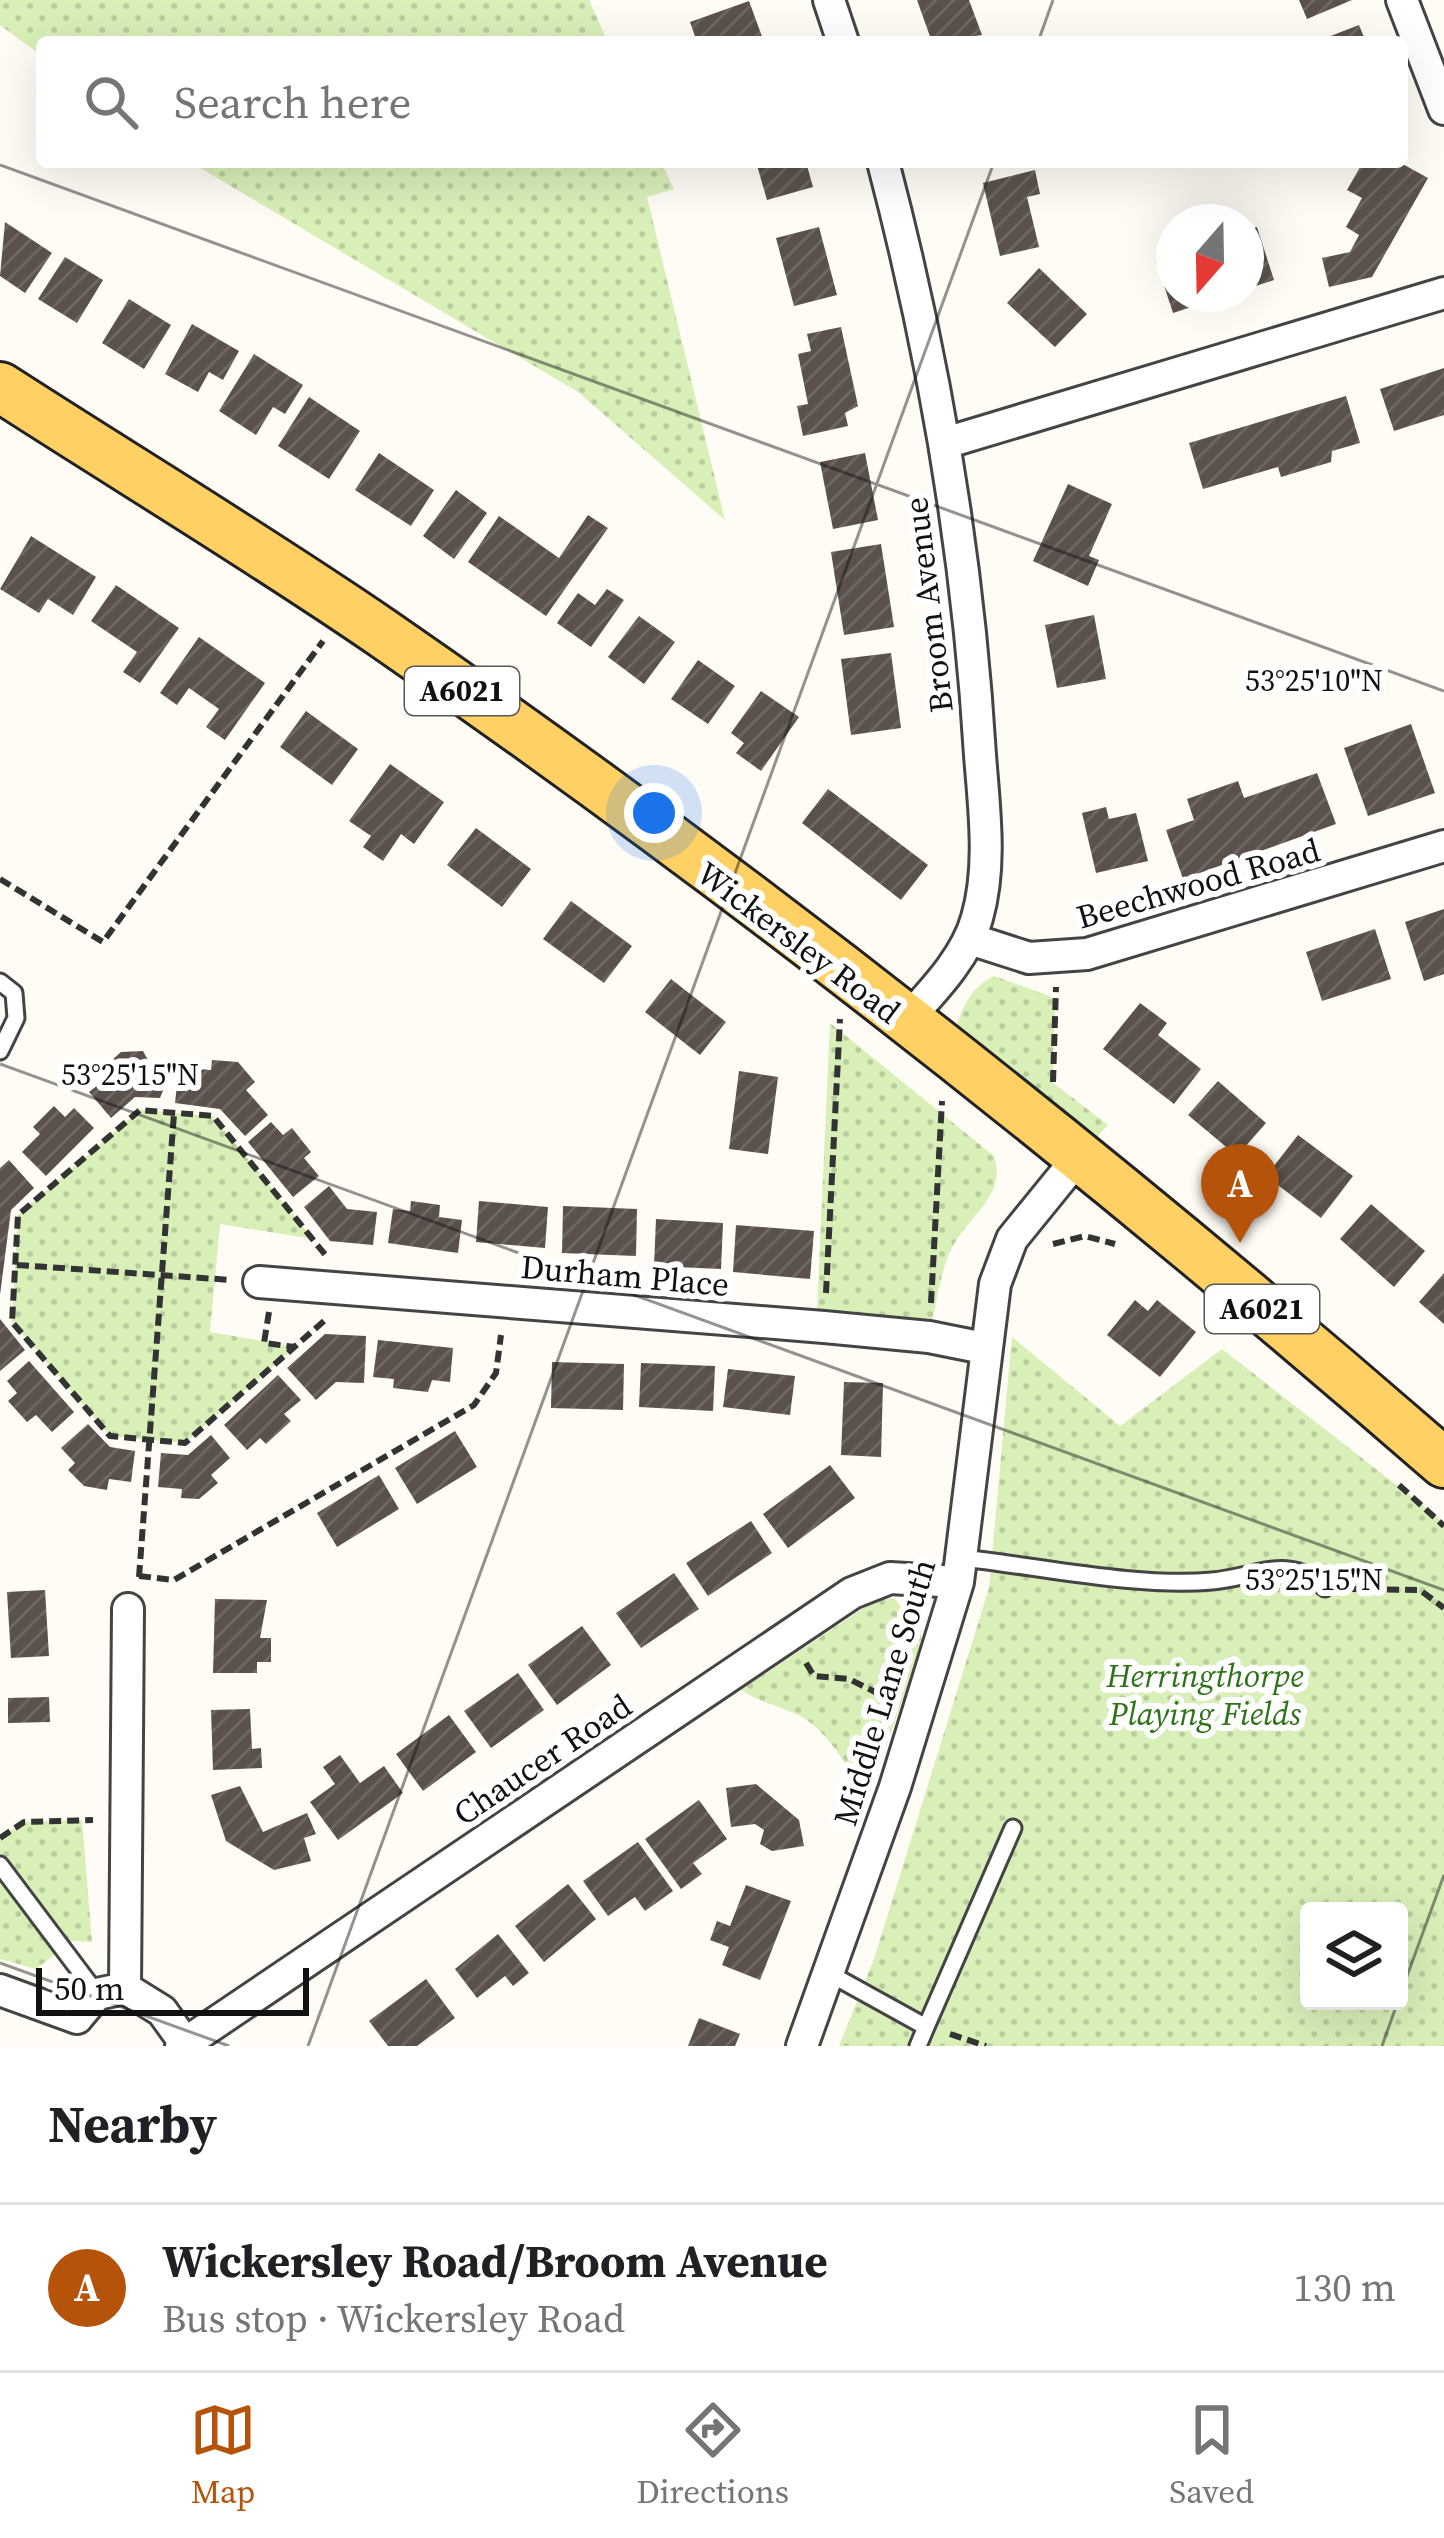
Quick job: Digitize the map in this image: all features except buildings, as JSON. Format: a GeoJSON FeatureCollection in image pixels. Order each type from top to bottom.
{"type":"FeatureCollection","features":[{"type":"Feature","properties":{"kind":"main road","name":"Wickersley Road"},"geometry":{"type":"LineString","coordinates":[[0,388],[346,609],[862,989],[1077,1159],[1444,1463]]}},
{"type":"Feature","properties":{"kind":"street"},"geometry":{"type":"LineString","coordinates":[[829,0],[841,36]]}},
{"type":"Feature","properties":{"kind":"street"},"geometry":{"type":"LineString","coordinates":[[1402,0],[1444,109]]}},
{"type":"Feature","properties":{"kind":"street","name":"Broom Avenue"},"geometry":{"type":"LineString","coordinates":[[885,168],[913,278],[945,443],[975,666],[985,834],[985,881],[970,939],[905,1022]]}},
{"type":"Feature","properties":{"kind":"street"},"geometry":{"type":"LineString","coordinates":[[945,443],[1444,293]]}},
{"type":"Feature","properties":{"kind":"street","name":"Beechwood Road"},"geometry":{"type":"LineString","coordinates":[[970,939],[1028,958],[1057,959],[1192,926],[1444,846]]}},
{"type":"Feature","properties":{"kind":"street","name":"Middle Lane South"},"geometry":{"type":"LineString","coordinates":[[802,2046],[832,1975],[919,1714],[960,1570],[995,1284],[1012,1239],[1077,1159]]}},
{"type":"Feature","properties":{"kind":"street","name":"Durham Place"},"geometry":{"type":"LineString","coordinates":[[267,1283],[341,1302],[503,1317],[824,1327],[929,1336],[984,1348]]}},
{"type":"Feature","properties":{"kind":"street","name":"Chaucer Road"},"geometry":{"type":"LineString","coordinates":[[183,2045],[874,1581],[960,1570]]}},
{"type":"Feature","properties":{"kind":"street"},"geometry":{"type":"LineString","coordinates":[[95,2012],[127,1819],[128,1609]]}},
{"type":"Feature","properties":{"kind":"street"},"geometry":{"type":"LineString","coordinates":[[0,1990],[95,2012],[161,2011],[183,2045]]}},
{"type":"Feature","properties":{"kind":"lane"},"geometry":{"type":"LineString","coordinates":[[0,982],[14,993],[16,1018],[0,1052]]}},
{"type":"Feature","properties":{"kind":"lane"},"geometry":{"type":"LineString","coordinates":[[960,1570],[1212,1581],[1278,1567],[1313,1577],[1325,1588]]}},
{"type":"Feature","properties":{"kind":"lane"},"geometry":{"type":"LineString","coordinates":[[918,2046],[1012,1828]]}},
{"type":"Feature","properties":{"kind":"lane"},"geometry":{"type":"LineString","coordinates":[[0,1865],[95,2012]]}},
{"type":"Feature","properties":{"kind":"lane"},"geometry":{"type":"LineString","coordinates":[[832,1975],[926,2027]]}},
{"type":"Feature","properties":{"kind":"path"},"geometry":{"type":"LineString","coordinates":[[0,879],[103,942],[346,609]]}},
{"type":"Feature","properties":{"kind":"path"},"geometry":{"type":"LineString","coordinates":[[1053,1083],[1057,959]]}},
{"type":"Feature","properties":{"kind":"path"},"geometry":{"type":"LineString","coordinates":[[824,1327],[839,1021],[862,989]]}},
{"type":"Feature","properties":{"kind":"path"},"geometry":{"type":"LineString","coordinates":[[929,1336],[946,1054]]}},
{"type":"Feature","properties":{"kind":"path"},"geometry":{"type":"LineString","coordinates":[[140,1110],[174,1114],[213,1116],[341,1302],[184,1443],[110,1436],[12,1322],[18,1215],[140,1110]]}},
{"type":"Feature","properties":{"kind":"path"},"geometry":{"type":"LineString","coordinates":[[128,1609],[140,1576],[174,1114]]}},
{"type":"Feature","properties":{"kind":"path"},"geometry":{"type":"LineString","coordinates":[[1041,1256],[1068,1237],[1085,1236],[1132,1253]]}},
{"type":"Feature","properties":{"kind":"path"},"geometry":{"type":"LineString","coordinates":[[15,1265],[267,1283],[264,1343],[295,1347]]}},
{"type":"Feature","properties":{"kind":"path"},"geometry":{"type":"LineString","coordinates":[[140,1576],[174,1580],[474,1405],[496,1372],[503,1317]]}},
{"type":"Feature","properties":{"kind":"path"},"geometry":{"type":"LineString","coordinates":[[480,1330],[503,1317]]}},
{"type":"Feature","properties":{"kind":"path"},"geometry":{"type":"LineString","coordinates":[[1392,1478],[1444,1526]]}},
{"type":"Feature","properties":{"kind":"path"},"geometry":{"type":"LineString","coordinates":[[1325,1588],[1420,1590],[1444,1608]]}},
{"type":"Feature","properties":{"kind":"path"},"geometry":{"type":"LineString","coordinates":[[789,1634],[814,1676],[849,1679],[919,1714]]}},
{"type":"Feature","properties":{"kind":"path"},"geometry":{"type":"LineString","coordinates":[[0,1838],[24,1822],[127,1819]]}},
{"type":"Feature","properties":{"kind":"path"},"geometry":{"type":"LineString","coordinates":[[926,2027],[986,2046]]}},
{"type":"Feature","properties":{"kind":"green space"},"geometry":{"type":"Polygon","coordinates":[[[0,0],[589,0],[605,36],[36,36],[36,52],[0,25],[0,0]]]}},
{"type":"Feature","properties":{"kind":"green space"},"geometry":{"type":"Polygon","coordinates":[[[200,168],[664,168],[674,189],[647,197],[725,520],[578,392],[200,168]]]}},
{"type":"Feature","properties":{"kind":"green space"},"geometry":{"type":"Polygon","coordinates":[[[994,976],[1055,998],[1053,1083],[1108,1125],[1094,1140],[964,1038],[957,1025],[963,1009],[975,990],[994,976]]]}},
{"type":"Feature","properties":{"kind":"green space"},"geometry":{"type":"Polygon","coordinates":[[[830,1023],[994,1156],[996,1182],[949,1254],[932,1321],[817,1310],[830,1023]]]}},
{"type":"Feature","properties":{"kind":"green space"},"geometry":{"type":"Polygon","coordinates":[[[140,1110],[213,1116],[313,1239],[220,1224],[210,1332],[295,1347],[185,1443],[110,1436],[12,1322],[18,1215],[140,1110]]]}},
{"type":"Feature","properties":{"kind":"green space","name":"Herringthorpe Playing Fields"},"geometry":{"type":"Polygon","coordinates":[[[1012,1337],[1120,1426],[1222,1349],[1444,1522],[1444,2046],[839,2046],[874,1959],[989,1588],[1012,1337]]]}},
{"type":"Feature","properties":{"kind":"green space"},"geometry":{"type":"Polygon","coordinates":[[[894,1598],[921,1632],[922,1644],[868,1799],[839,1754],[812,1724],[741,1690],[877,1599],[894,1598]]]}},
{"type":"Feature","properties":{"kind":"green space"},"geometry":{"type":"Polygon","coordinates":[[[82,1820],[92,1942],[72,1941],[36,1969],[0,1959],[0,1838],[24,1822],[82,1820]]]}},
{"type":"Feature","properties":{"kind":"place","name":"Wickersley Road/Broom Avenue"},"geometry":{"type":"Point","coordinates":[1240,1243]}}]}
